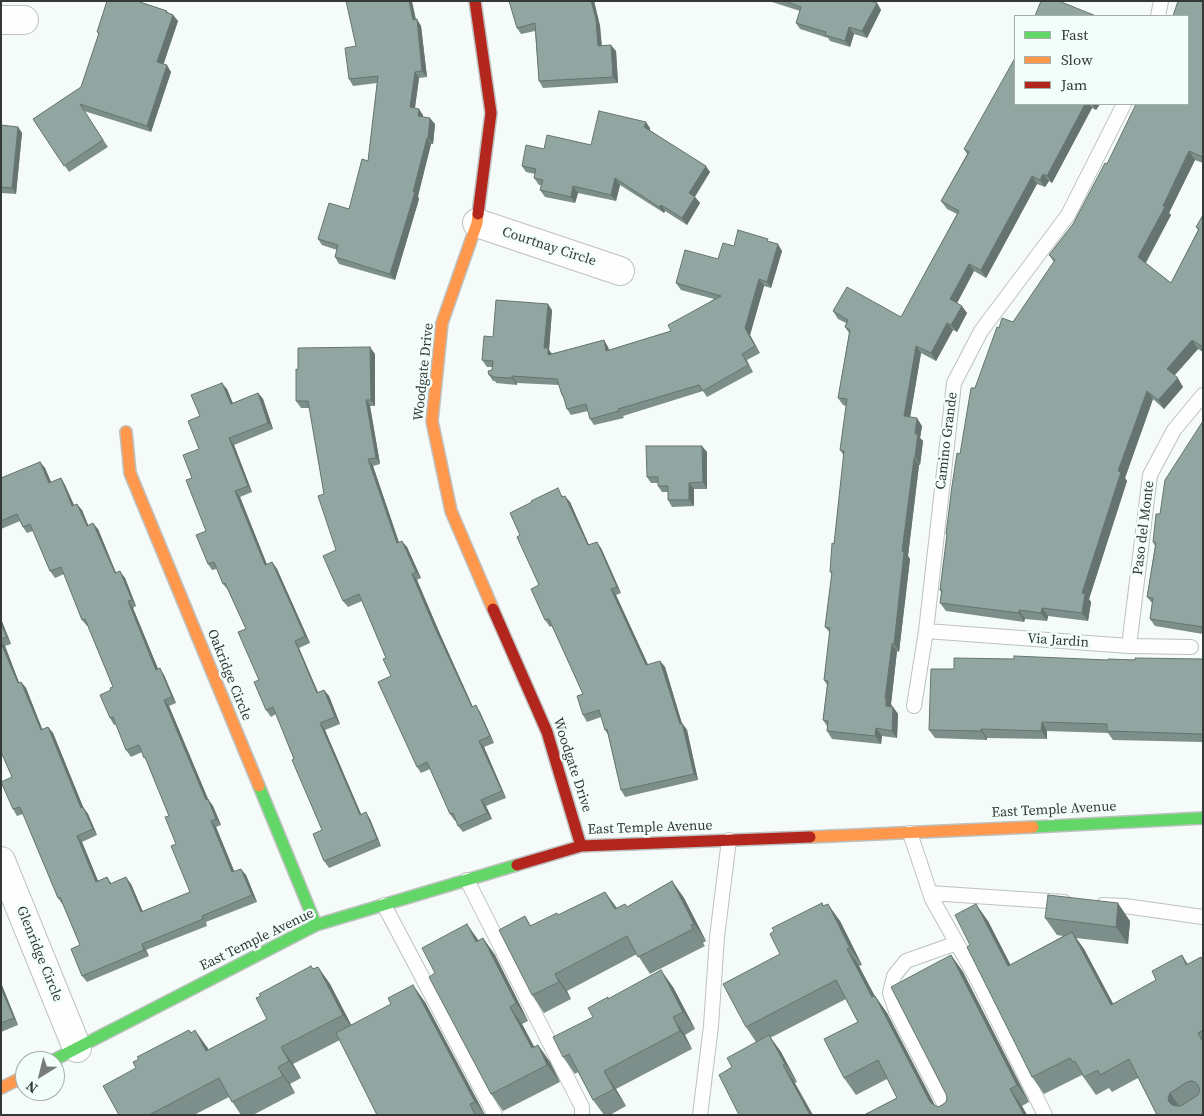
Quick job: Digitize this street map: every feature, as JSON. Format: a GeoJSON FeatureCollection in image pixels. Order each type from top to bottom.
{"type":"FeatureCollection","features":[{"type":"Feature","properties":{"kind":"street","name":"Woodgate Drive"},"geometry":{"type":"LineString","coordinates":[[475,1],[490,113],[478,223],[442,323],[432,421],[451,511],[547,732],[581,846]]}},
{"type":"Feature","properties":{"kind":"street","name":"Courtnay Circle"},"geometry":{"type":"LineString","coordinates":[[478,223],[620,270]]}},
{"type":"Feature","properties":{"kind":"street","name":"Oakridge Circle"},"geometry":{"type":"LineString","coordinates":[[126,432],[130,473],[316,925]]}},
{"type":"Feature","properties":{"kind":"street","name":"East Temple Avenue"},"geometry":{"type":"LineString","coordinates":[[65,1054],[316,925],[581,846],[910,833],[1203,818]]}},
{"type":"Feature","properties":{"kind":"street","name":"Glenridge Circle"},"geometry":{"type":"LineString","coordinates":[[1,861],[77,1048]]}},
{"type":"Feature","properties":{"kind":"street"},"geometry":{"type":"LineString","coordinates":[[1,1088],[15,1081]]}},
{"type":"Feature","properties":{"kind":"lane"},"geometry":{"type":"LineString","coordinates":[[1158,15],[1160,1]]}},
{"type":"Feature","properties":{"kind":"lane","name":"Camino Grande"},"geometry":{"type":"LineString","coordinates":[[914,706],[926,631],[954,382],[982,331],[1068,215],[1123,105]]}},
{"type":"Feature","properties":{"kind":"lane","name":"Paso del Monte"},"geometry":{"type":"LineString","coordinates":[[1129,646],[1150,475],[1174,430],[1203,395]]}},
{"type":"Feature","properties":{"kind":"lane","name":"Via Jardin"},"geometry":{"type":"LineString","coordinates":[[926,631],[1129,646],[1192,647]]}},
{"type":"Feature","properties":{"kind":"lane"},"geometry":{"type":"LineString","coordinates":[[910,833],[932,899],[976,976],[1045,1115]]}},
{"type":"Feature","properties":{"kind":"lane"},"geometry":{"type":"LineString","coordinates":[[700,1115],[712,1026],[717,937],[728,840]]}},
{"type":"Feature","properties":{"kind":"lane"},"geometry":{"type":"LineString","coordinates":[[468,880],[582,1107],[582,1115]]}},
{"type":"Feature","properties":{"kind":"lane"},"geometry":{"type":"LineString","coordinates":[[930,893],[1125,906],[1203,917]]}},
{"type":"Feature","properties":{"kind":"lane"},"geometry":{"type":"LineString","coordinates":[[384,905],[494,1115]]}},
{"type":"Feature","properties":{"kind":"lane"},"geometry":{"type":"LineString","coordinates":[[950,1115],[896,1011],[890,993],[894,976],[906,961],[957,943]]}},
{"type":"Feature","properties":{"kind":"building"},"geometry":{"type":"Polygon","coordinates":[[[107,1],[137,1],[167,11],[173,15],[157,62],[167,65],[147,126],[80,104],[103,140],[64,166],[33,119],[81,87],[99,33],[97,32],[107,1]]]}},
{"type":"Feature","properties":{"kind":"building"},"geometry":{"type":"Polygon","coordinates":[[[346,1],[409,1],[413,20],[417,19],[422,71],[415,72],[410,107],[419,109],[418,116],[430,118],[428,138],[413,192],[415,192],[390,274],[335,257],[338,245],[318,239],[329,203],[349,209],[362,159],[368,161],[378,76],[349,79],[345,48],[356,46],[346,1]]]}},
{"type":"Feature","properties":{"kind":"building"},"geometry":{"type":"Polygon","coordinates":[[[509,1],[591,1],[596,19],[598,46],[611,45],[613,77],[539,81],[535,23],[517,28],[509,1]]]}},
{"type":"Feature","properties":{"kind":"building"},"geometry":{"type":"Polygon","coordinates":[[[785,1],[870,1],[877,3],[862,31],[849,27],[845,41],[825,35],[826,32],[796,23],[801,7],[785,1]]]}},
{"type":"Feature","properties":{"kind":"building"},"geometry":{"type":"Polygon","coordinates":[[[1041,1],[1059,1],[1094,15],[1035,15],[1041,1]]]}},
{"type":"Feature","properties":{"kind":"building"},"geometry":{"type":"Polygon","coordinates":[[[1178,1],[1203,1],[1203,157],[1189,151],[1163,206],[1165,207],[1138,257],[1171,283],[1199,229],[1196,227],[1203,215],[1203,347],[1192,340],[1167,369],[1178,378],[1158,400],[1147,391],[1118,471],[1121,472],[1082,593],[1085,594],[1082,613],[1042,608],[1041,613],[1019,610],[1019,613],[940,603],[952,486],[957,453],[960,454],[971,388],[975,388],[1002,318],[1013,322],[1055,260],[1049,255],[1073,224],[1105,163],[1107,164],[1136,105],[1189,105],[1189,15],[1173,15],[1178,1]]]}},
{"type":"Feature","properties":{"kind":"building"},"geometry":{"type":"Polygon","coordinates":[[[1014,60],[1014,105],[1084,105],[1047,176],[1043,174],[1040,180],[1032,176],[981,270],[969,264],[950,299],[962,306],[951,325],[947,323],[931,353],[916,346],[904,416],[917,418],[915,434],[918,434],[902,551],[904,552],[894,644],[892,644],[885,698],[886,706],[893,707],[892,731],[876,728],[875,736],[827,731],[828,721],[823,720],[828,681],[824,680],[830,628],[825,627],[832,572],[830,572],[832,543],[834,544],[844,451],[840,450],[847,399],[838,398],[850,330],[845,327],[848,320],[833,311],[847,287],[901,317],[959,211],[941,201],[969,152],[964,149],[1014,60]]]}},
{"type":"Feature","properties":{"kind":"building"},"geometry":{"type":"Polygon","coordinates":[[[599,111],[646,122],[644,127],[706,166],[689,193],[695,197],[682,218],[661,205],[659,207],[615,178],[611,195],[573,186],[571,197],[540,190],[543,180],[534,178],[536,169],[522,166],[526,145],[544,149],[547,135],[591,145],[599,111]]]}},
{"type":"Feature","properties":{"kind":"building"},"geometry":{"type":"Polygon","coordinates":[[[1,125],[18,127],[12,188],[1,187],[1,125]]]}},
{"type":"Feature","properties":{"kind":"building"},"geometry":{"type":"Polygon","coordinates":[[[738,230],[778,244],[767,282],[759,279],[745,328],[755,346],[742,354],[748,365],[703,391],[699,385],[590,419],[586,404],[567,409],[557,379],[512,376],[512,378],[492,377],[492,375],[489,375],[488,371],[492,370],[493,361],[482,360],[484,336],[493,337],[496,300],[548,304],[544,348],[548,348],[548,355],[604,340],[606,351],[671,331],[668,325],[721,296],[676,283],[685,250],[718,259],[723,243],[734,246],[738,230]]]}},
{"type":"Feature","properties":{"kind":"building"},"geometry":{"type":"Polygon","coordinates":[[[370,347],[371,400],[366,400],[376,458],[368,459],[397,543],[402,541],[416,572],[412,574],[435,628],[472,707],[476,705],[490,736],[479,741],[502,791],[481,800],[487,813],[458,826],[453,813],[450,814],[427,762],[417,767],[378,682],[391,676],[383,659],[386,658],[359,594],[343,601],[323,556],[336,550],[318,496],[324,494],[308,401],[296,401],[298,348],[370,347]]]}},
{"type":"Feature","properties":{"kind":"building"},"geometry":{"type":"Polygon","coordinates":[[[222,383],[231,404],[258,393],[268,423],[229,438],[248,486],[235,491],[265,565],[272,562],[305,636],[295,641],[317,693],[324,690],[335,717],[320,723],[360,815],[366,812],[377,839],[324,861],[313,834],[322,830],[292,760],[294,759],[273,707],[266,710],[254,682],[259,680],[238,632],[246,629],[214,562],[208,564],[196,535],[206,531],[186,480],[192,478],[183,455],[199,449],[188,421],[200,416],[191,395],[222,383]]]}},
{"type":"Feature","properties":{"kind":"building"},"geometry":{"type":"Polygon","coordinates":[[[1203,421],[1203,627],[1150,619],[1153,598],[1147,597],[1156,543],[1153,542],[1156,514],[1160,514],[1165,480],[1203,421]]]}},
{"type":"Feature","properties":{"kind":"building"},"geometry":{"type":"Polygon","coordinates":[[[646,446],[702,446],[703,482],[689,483],[689,500],[668,500],[668,486],[658,486],[658,477],[647,477],[646,446]]]}},
{"type":"Feature","properties":{"kind":"building"},"geometry":{"type":"Polygon","coordinates":[[[40,462],[49,483],[61,478],[72,506],[77,504],[87,526],[93,523],[115,573],[120,571],[132,600],[128,601],[156,670],[160,668],[172,697],[164,700],[206,800],[208,799],[216,819],[211,821],[232,872],[241,869],[252,895],[202,916],[203,919],[142,944],[144,950],[82,976],[71,949],[80,945],[60,897],[58,898],[20,807],[13,809],[1,782],[12,777],[1,752],[1,643],[18,683],[21,682],[41,730],[48,727],[81,808],[83,807],[93,829],[77,836],[96,882],[107,877],[110,884],[126,877],[141,912],[190,892],[171,846],[176,844],[165,817],[169,816],[145,757],[139,745],[126,750],[113,717],[110,718],[100,695],[111,690],[110,688],[113,687],[85,619],[82,620],[61,567],[50,571],[30,524],[23,527],[17,514],[1,521],[1,478],[40,462]]]}},
{"type":"Feature","properties":{"kind":"building"},"geometry":{"type":"Polygon","coordinates":[[[558,488],[562,497],[565,496],[588,545],[597,542],[617,587],[611,589],[646,665],[660,661],[680,724],[682,723],[694,774],[621,790],[607,729],[605,730],[599,710],[583,715],[577,696],[583,694],[549,619],[545,620],[531,589],[539,585],[517,537],[520,535],[510,513],[558,488]]]}},
{"type":"Feature","properties":{"kind":"building"},"geometry":{"type":"Polygon","coordinates":[[[1,624],[7,637],[1,639],[1,624]]]}},
{"type":"Feature","properties":{"kind":"building"},"geometry":{"type":"Polygon","coordinates":[[[1014,656],[1108,660],[1135,660],[1135,658],[1203,659],[1203,734],[1107,731],[1107,724],[1042,722],[1041,731],[929,730],[931,669],[954,669],[954,658],[1014,659],[1014,656]]]}},
{"type":"Feature","properties":{"kind":"building"},"geometry":{"type":"Polygon","coordinates":[[[672,881],[694,924],[691,925],[693,929],[638,957],[627,936],[555,974],[559,982],[532,995],[499,930],[525,916],[530,926],[557,913],[558,915],[605,892],[615,909],[625,904],[627,907],[672,881]]]}},
{"type":"Feature","properties":{"kind":"building"},"geometry":{"type":"Polygon","coordinates":[[[1048,895],[1118,903],[1116,927],[1045,918],[1048,895]]]}},
{"type":"Feature","properties":{"kind":"building"},"geometry":{"type":"Polygon","coordinates":[[[822,903],[823,906],[828,904],[850,948],[847,949],[872,997],[875,996],[930,1102],[938,1107],[942,1105],[946,1102],[946,1094],[891,987],[951,955],[1017,1085],[1010,1089],[1024,1115],[864,1115],[897,1098],[878,1060],[844,1078],[824,1039],[858,1022],[836,980],[746,1027],[723,984],[780,954],[770,934],[774,931],[772,928],[822,903]]]}},
{"type":"Feature","properties":{"kind":"building"},"geometry":{"type":"Polygon","coordinates":[[[976,904],[1008,966],[1072,932],[1111,1005],[1156,980],[1152,971],[1182,955],[1186,965],[1201,957],[1203,960],[1203,1030],[1198,1033],[1203,1042],[1203,1115],[1157,1115],[1129,1059],[1100,1075],[1098,1070],[1084,1077],[1075,1061],[1073,1062],[1070,1058],[1032,1077],[967,947],[970,945],[955,915],[976,904]],[[1187,1082],[1170,1093],[1169,1102],[1172,1105],[1181,1106],[1198,1095],[1200,1090],[1195,1082],[1187,1082]]]}},
{"type":"Feature","properties":{"kind":"building"},"geometry":{"type":"Polygon","coordinates":[[[467,924],[476,942],[483,938],[516,1003],[510,1007],[532,1048],[538,1045],[547,1065],[491,1094],[429,977],[435,973],[422,948],[467,924]]]}},
{"type":"Feature","properties":{"kind":"building"},"geometry":{"type":"Polygon","coordinates":[[[311,966],[313,969],[318,967],[343,1015],[281,1047],[289,1061],[278,1067],[283,1076],[232,1102],[219,1078],[149,1115],[119,1115],[103,1086],[136,1068],[133,1062],[139,1059],[137,1057],[189,1030],[191,1033],[195,1030],[206,1051],[267,1019],[256,998],[261,996],[259,994],[311,966]]]}},
{"type":"Feature","properties":{"kind":"building"},"geometry":{"type":"Polygon","coordinates":[[[661,970],[683,1012],[673,1017],[680,1031],[604,1071],[614,1089],[593,1100],[569,1054],[563,1057],[553,1037],[593,1017],[588,1008],[661,970]]]}},
{"type":"Feature","properties":{"kind":"building"},"geometry":{"type":"Polygon","coordinates":[[[413,985],[475,1102],[470,1104],[475,1115],[377,1115],[336,1033],[391,1004],[388,998],[413,985]]]}},
{"type":"Feature","properties":{"kind":"building"},"geometry":{"type":"Polygon","coordinates":[[[1,988],[14,1018],[1,1023],[1,988]]]}},
{"type":"Feature","properties":{"kind":"building"},"geometry":{"type":"Polygon","coordinates":[[[769,1035],[810,1115],[739,1115],[719,1075],[732,1067],[727,1058],[769,1035]]]}},
{"type":"Feature","properties":{"kind":"traffic: fast"},"geometry":{"type":"LineString","coordinates":[[259,786],[316,925]]}},
{"type":"Feature","properties":{"kind":"traffic: fast"},"geometry":{"type":"LineString","coordinates":[[1033,827],[1203,818]]}},
{"type":"Feature","properties":{"kind":"traffic: fast"},"geometry":{"type":"LineString","coordinates":[[65,1054],[316,925],[517,865]]}},
{"type":"Feature","properties":{"kind":"traffic: slow"},"geometry":{"type":"LineString","coordinates":[[478,214],[477,223],[442,323],[432,421],[451,511],[493,609]]}},
{"type":"Feature","properties":{"kind":"traffic: slow"},"geometry":{"type":"LineString","coordinates":[[126,432],[130,473],[259,786]]}},
{"type":"Feature","properties":{"kind":"traffic: slow"},"geometry":{"type":"LineString","coordinates":[[810,837],[1033,827]]}},
{"type":"Feature","properties":{"kind":"traffic: slow"},"geometry":{"type":"LineString","coordinates":[[1,1088],[15,1081]]}},
{"type":"Feature","properties":{"kind":"traffic: jam"},"geometry":{"type":"LineString","coordinates":[[475,1],[491,113],[478,214]]}},
{"type":"Feature","properties":{"kind":"traffic: jam"},"geometry":{"type":"LineString","coordinates":[[493,609],[547,732],[581,846]]}},
{"type":"Feature","properties":{"kind":"traffic: jam"},"geometry":{"type":"LineString","coordinates":[[517,865],[581,846],[810,837]]}}]}
